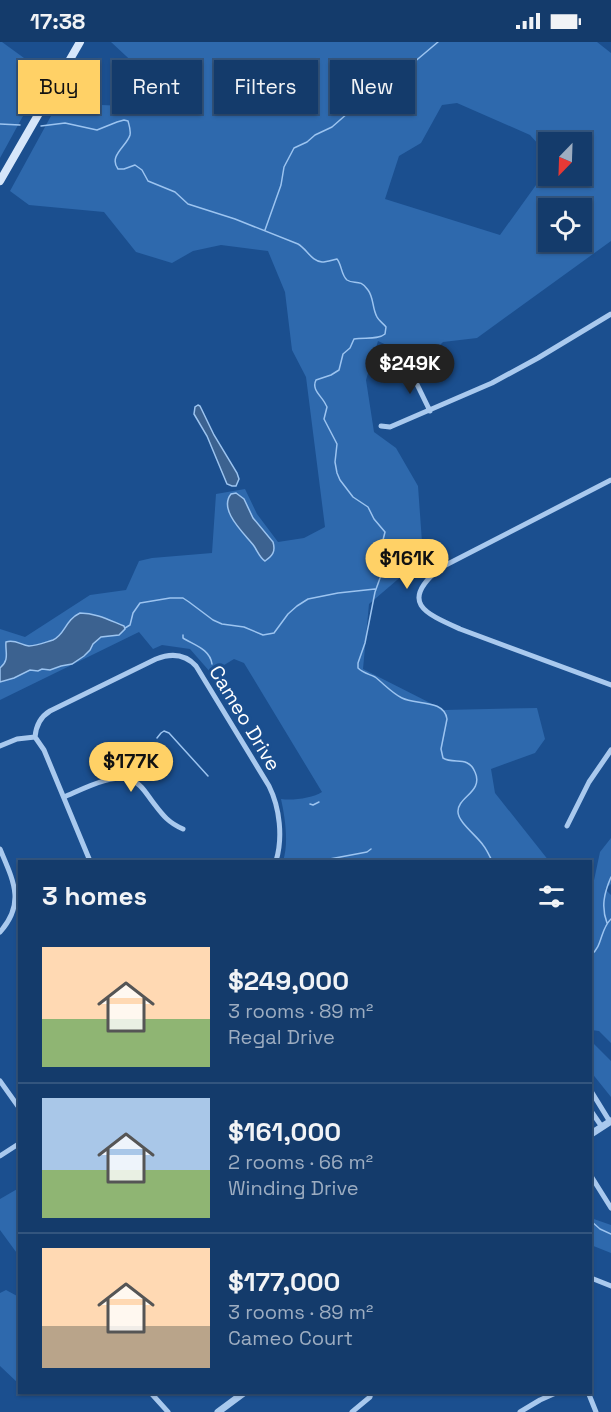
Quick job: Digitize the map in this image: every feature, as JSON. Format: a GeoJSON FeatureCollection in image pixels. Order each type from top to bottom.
{"type":"FeatureCollection","features":[{"type":"Feature","properties":{"kind":"main road"},"geometry":{"type":"LineString","coordinates":[[0,181],[80,42]]}},
{"type":"Feature","properties":{"kind":"street"},"geometry":{"type":"LineString","coordinates":[[381,426],[390,427],[492,383],[611,314]]}},
{"type":"Feature","properties":{"kind":"street"},"geometry":{"type":"LineString","coordinates":[[410,370],[430,411]]}},
{"type":"Feature","properties":{"kind":"street"},"geometry":{"type":"LineString","coordinates":[[611,480],[440,567],[421,586],[419,592],[419,600],[423,609],[438,620],[611,685]]}},
{"type":"Feature","properties":{"kind":"street","name":"Cameo Drive"},"geometry":{"type":"LineString","coordinates":[[35,737],[40,720],[50,711],[162,657],[177,655],[188,658],[196,666],[272,793],[277,811],[279,839],[276,860]]}},
{"type":"Feature","properties":{"kind":"street"},"geometry":{"type":"LineString","coordinates":[[0,746],[16,740],[35,737],[44,750],[90,860]]}},
{"type":"Feature","properties":{"kind":"street"},"geometry":{"type":"LineString","coordinates":[[567,826],[585,788],[611,750]]}},
{"type":"Feature","properties":{"kind":"street"},"geometry":{"type":"LineString","coordinates":[[64,797],[109,779],[128,779],[140,786],[167,821],[183,829]]}},
{"type":"Feature","properties":{"kind":"street"},"geometry":{"type":"LineString","coordinates":[[0,849],[16,895],[11,916],[0,932]]}},
{"type":"Feature","properties":{"kind":"street"},"geometry":{"type":"LineString","coordinates":[[0,1081],[18,1106]]}},
{"type":"Feature","properties":{"kind":"street"},"geometry":{"type":"LineString","coordinates":[[592,1094],[610,1122],[592,1133]]}},
{"type":"Feature","properties":{"kind":"street"},"geometry":{"type":"LineString","coordinates":[[592,1112],[602,1127]]}},
{"type":"Feature","properties":{"kind":"street"},"geometry":{"type":"LineString","coordinates":[[0,1156],[18,1144]]}},
{"type":"Feature","properties":{"kind":"street"},"geometry":{"type":"LineString","coordinates":[[592,1178],[611,1208]]}},
{"type":"Feature","properties":{"kind":"street"},"geometry":{"type":"LineString","coordinates":[[592,1278],[611,1286]]}},
{"type":"Feature","properties":{"kind":"street"},"geometry":{"type":"LineString","coordinates":[[152,1394],[168,1412]]}},
{"type":"Feature","properties":{"kind":"street"},"geometry":{"type":"LineString","coordinates":[[218,1412],[241,1394]]}},
{"type":"Feature","properties":{"kind":"street"},"geometry":{"type":"LineString","coordinates":[[352,1412],[371,1394]]}},
{"type":"Feature","properties":{"kind":"street"},"geometry":{"type":"LineString","coordinates":[[520,1412],[554,1394]]}},
{"type":"Feature","properties":{"kind":"street"},"geometry":{"type":"LineString","coordinates":[[589,1394],[596,1412]]}},
{"type":"Feature","properties":{"kind":"shaded area"},"geometry":{"type":"Polygon","coordinates":[[[0,42],[2,42],[27,60],[18,60],[18,114],[24,114],[0,158],[0,42]]]}},
{"type":"Feature","properties":{"kind":"shaded area"},"geometry":{"type":"Polygon","coordinates":[[[111,42],[597,42],[611,53],[611,241],[477,338],[443,342],[423,362],[378,341],[366,380],[374,432],[396,448],[418,486],[422,542],[417,563],[369,604],[363,669],[444,710],[537,708],[545,739],[535,753],[491,769],[495,793],[548,860],[283,860],[286,838],[281,799],[291,800],[322,792],[244,663],[234,659],[211,673],[190,649],[162,645],[153,649],[139,632],[0,700],[0,629],[25,637],[90,595],[126,590],[139,561],[212,553],[216,494],[245,489],[257,514],[278,542],[304,538],[325,527],[306,377],[292,350],[285,292],[268,251],[221,245],[193,251],[172,263],[136,252],[104,212],[29,205],[10,191],[52,114],[100,114],[100,105],[112,105],[112,114],[202,114],[202,60],[130,60],[111,42]],[[457,103],[442,105],[421,143],[399,156],[385,199],[500,235],[538,182],[538,186],[592,186],[592,132],[538,132],[538,144],[530,135],[457,103]]]}},
{"type":"Feature","properties":{"kind":"shaded area"},"geometry":{"type":"Polygon","coordinates":[[[198,405],[237,473],[239,479],[236,486],[227,484],[207,436],[194,414],[195,407],[198,405]]]}},
{"type":"Feature","properties":{"kind":"shaded area"},"geometry":{"type":"Polygon","coordinates":[[[236,493],[244,499],[253,518],[273,542],[273,553],[265,561],[230,514],[228,500],[231,494],[236,493]]]}},
{"type":"Feature","properties":{"kind":"shaded area"},"geometry":{"type":"Polygon","coordinates":[[[80,613],[102,617],[124,626],[125,629],[119,635],[101,637],[84,656],[72,664],[50,670],[30,670],[0,682],[0,668],[6,659],[6,642],[29,646],[53,640],[60,635],[71,619],[80,613]]]}},
{"type":"Feature","properties":{"kind":"shaded area"},"geometry":{"type":"Polygon","coordinates":[[[611,838],[611,884],[605,889],[611,895],[611,1043],[599,1031],[592,1030],[592,885],[600,852],[611,838]]]}},
{"type":"Feature","properties":{"kind":"shaded area"},"geometry":{"type":"Polygon","coordinates":[[[592,1042],[611,1061],[611,1097],[592,1073],[592,1042]]]}},
{"type":"Feature","properties":{"kind":"shaded area"},"geometry":{"type":"Polygon","coordinates":[[[18,1189],[18,1255],[0,1230],[0,1199],[18,1189]]]}},
{"type":"Feature","properties":{"kind":"shaded area"},"geometry":{"type":"Polygon","coordinates":[[[592,1218],[611,1225],[611,1253],[592,1245],[592,1218]]]}},
{"type":"Feature","properties":{"kind":"shaded area"},"geometry":{"type":"Polygon","coordinates":[[[6,1290],[18,1296],[18,1383],[0,1366],[0,1293],[6,1290]]]}},
{"type":"Feature","properties":{"kind":"waterway"},"geometry":{"type":"LineString","coordinates":[[265,230],[281,185],[284,167],[294,148],[332,127],[372,92],[406,69],[438,42]]}},
{"type":"Feature","properties":{"kind":"waterway"},"geometry":{"type":"LineString","coordinates":[[41,126],[65,123],[97,130],[117,122],[128,121],[130,135],[115,160],[118,169],[135,165],[142,170],[148,181],[175,192],[188,204],[235,219],[298,244],[318,261],[337,259],[347,280],[362,284],[370,293],[377,317],[386,327],[385,334],[375,338],[354,339],[350,348],[343,354],[339,370],[316,380],[315,384],[316,390],[327,407],[324,419],[337,444],[335,462],[340,480],[353,497],[368,507],[385,532],[381,548],[384,567],[375,592],[358,668],[375,677],[402,698],[435,705],[445,713],[447,719],[441,749],[443,758],[469,764],[477,779],[476,785],[461,802],[459,816],[480,841],[491,860]]}},
{"type":"Feature","properties":{"kind":"waterway"},"geometry":{"type":"LineString","coordinates":[[0,124],[20,125]]}},
{"type":"Feature","properties":{"kind":"waterway"},"geometry":{"type":"LineString","coordinates":[[125,628],[130,625],[133,613],[140,603],[183,598],[213,620],[222,624],[244,627],[263,635],[274,633],[288,614],[308,599],[375,589]]}},
{"type":"Feature","properties":{"kind":"waterway"},"geometry":{"type":"LineString","coordinates":[[183,635],[183,638],[205,651],[212,664]]}},
{"type":"Feature","properties":{"kind":"waterway"},"geometry":{"type":"LineString","coordinates":[[157,738],[164,731],[169,733],[208,776]]}},
{"type":"Feature","properties":{"kind":"waterway"},"geometry":{"type":"LineString","coordinates":[[310,804],[319,802]]}},
{"type":"Feature","properties":{"kind":"waterway"},"geometry":{"type":"LineString","coordinates":[[324,860],[367,852],[371,849]]}},
{"type":"Feature","properties":{"kind":"waterway"},"geometry":{"type":"LineString","coordinates":[[607,923],[604,900],[611,877]]}},
{"type":"Feature","properties":{"kind":"waterway"},"geometry":{"type":"LineString","coordinates":[[592,954],[598,947],[607,923],[611,919]]}},
{"type":"Feature","properties":{"kind":"waterway"},"geometry":{"type":"LineString","coordinates":[[592,1222],[611,1234]]}}]}
